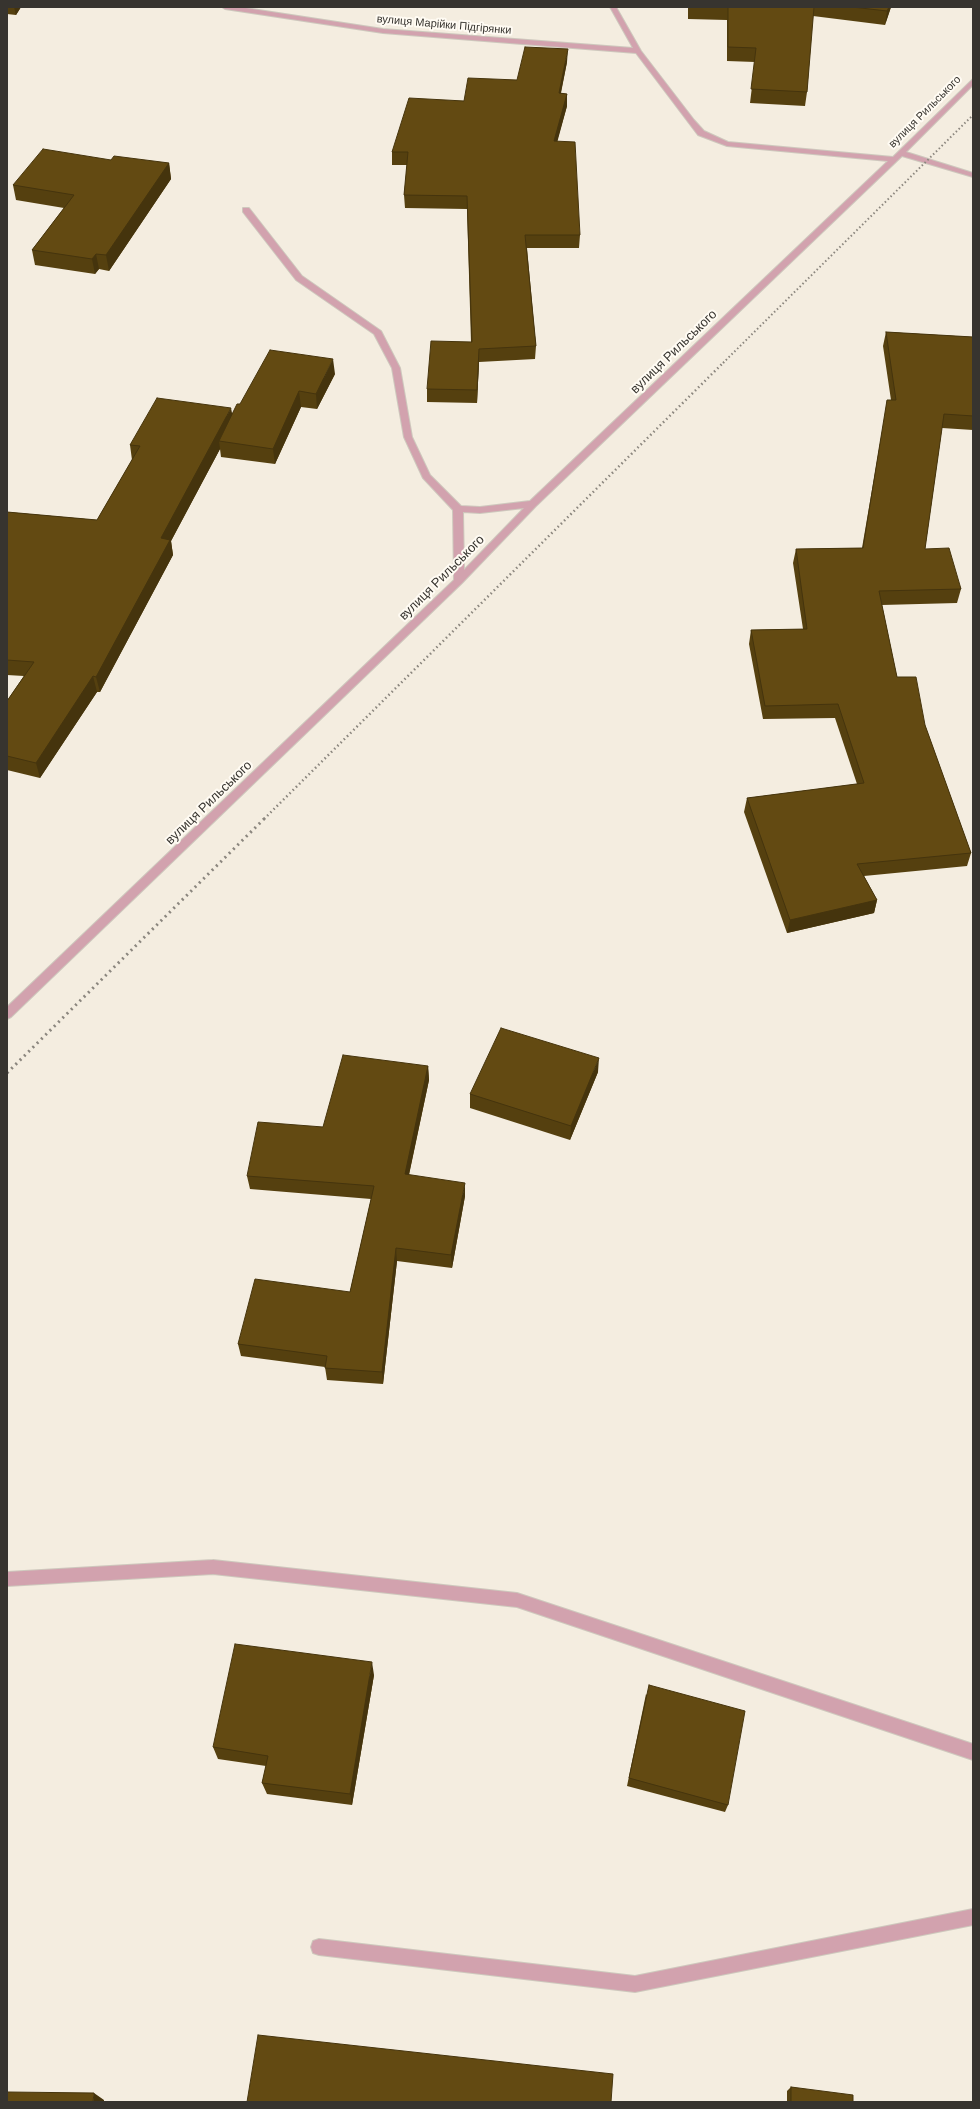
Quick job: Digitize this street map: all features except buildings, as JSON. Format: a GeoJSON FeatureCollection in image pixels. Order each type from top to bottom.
{"type":"FeatureCollection","features":[{"type":"Feature","properties":{"kind":"street","name":"вулиця Марійки Підгірянки"},"geometry":{"type":"LineString","coordinates":[[224,7],[383,31],[638,51]]}},
{"type":"Feature","properties":{"kind":"street","name":"вулиця Рильського"},"geometry":{"type":"LineString","coordinates":[[613,7],[638,51],[691,122],[701,133],[727,144],[898,156]]}},
{"type":"Feature","properties":{"kind":"street","name":"вулиця Рильського"},"geometry":{"type":"LineString","coordinates":[[7,1014],[459,581],[533,504],[898,156],[973,81]]}},
{"type":"Feature","properties":{"kind":"street"},"geometry":{"type":"LineString","coordinates":[[898,156],[973,175]]}},
{"type":"Feature","properties":{"kind":"street"},"geometry":{"type":"LineString","coordinates":[[246,210],[299,278],[378,333],[396,368],[408,437],[426,476],[458,509],[480,510],[533,504]]}},
{"type":"Feature","properties":{"kind":"street"},"geometry":{"type":"LineString","coordinates":[[458,509],[459,581]]}},
{"type":"Feature","properties":{"kind":"street"},"geometry":{"type":"LineString","coordinates":[[7,1579],[213,1567],[517,1600],[973,1752]]}},
{"type":"Feature","properties":{"kind":"street"},"geometry":{"type":"LineString","coordinates":[[319,1947],[635,1984],[973,1917]]}},
{"type":"Feature","properties":{"kind":"railway"},"geometry":{"type":"LineString","coordinates":[[723,363],[973,115]]}},
{"type":"Feature","properties":{"kind":"railway"},"geometry":{"type":"LineString","coordinates":[[264,819],[724,362]]}},
{"type":"Feature","properties":{"kind":"railway"},"geometry":{"type":"LineString","coordinates":[[7,1073],[265,818]]}}]}
